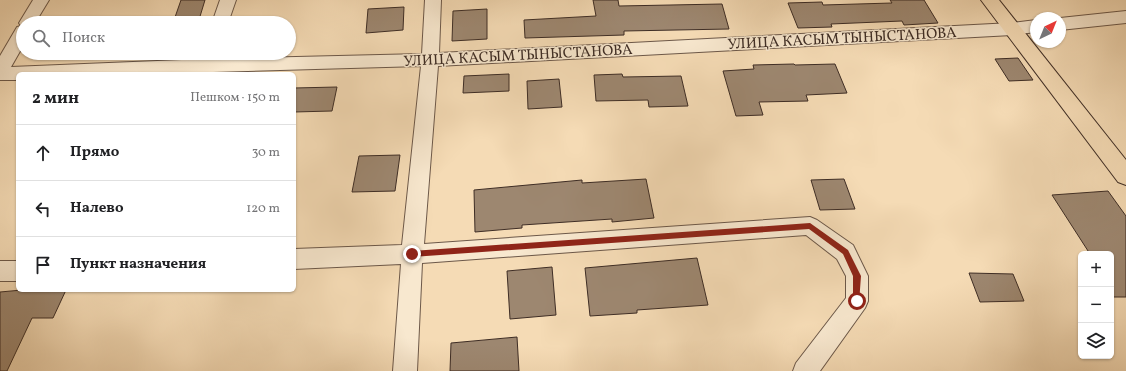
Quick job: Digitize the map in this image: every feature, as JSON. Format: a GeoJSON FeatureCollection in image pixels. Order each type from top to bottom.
{"type":"FeatureCollection","features":[{"type":"Feature","properties":{"kind":"highway"},"geometry":{"type":"LineString","coordinates":[[990,0],[1126,176]]}},
{"type":"Feature","properties":{"kind":"street"},"geometry":{"type":"LineString","coordinates":[[31,16],[41,0]]}},
{"type":"Feature","properties":{"kind":"street"},"geometry":{"type":"LineString","coordinates":[[222,16],[228,0]]}},
{"type":"Feature","properties":{"kind":"street"},"geometry":{"type":"LineString","coordinates":[[405,371],[412,254],[430,60],[433,0]]}},
{"type":"Feature","properties":{"kind":"street"},"geometry":{"type":"LineString","coordinates":[[1066,23],[1126,17]]}},
{"type":"Feature","properties":{"kind":"street","name":"УЛИЦА КАСЫМ ТЫНЫСТАНОВА"},"geometry":{"type":"LineString","coordinates":[[296,59],[430,60],[1012,29],[1030,27]]}},
{"type":"Feature","properties":{"kind":"street"},"geometry":{"type":"LineString","coordinates":[[0,72],[16,43]]}},
{"type":"Feature","properties":{"kind":"street","name":"УЛИЦА КАСЫМ ТЫНЫСТАНОВА"},"geometry":{"type":"LineString","coordinates":[[0,72],[192,60]]}},
{"type":"Feature","properties":{"kind":"street"},"geometry":{"type":"LineString","coordinates":[[296,259],[412,254],[810,226],[845,252],[857,276],[857,301],[805,371]]}},
{"type":"Feature","properties":{"kind":"street"},"geometry":{"type":"LineString","coordinates":[[0,271],[16,270]]}},
{"type":"Feature","properties":{"kind":"building"},"geometry":{"type":"Polygon","coordinates":[[[181,0],[205,0],[200,16],[175,16],[181,0]]]}},
{"type":"Feature","properties":{"kind":"building"},"geometry":{"type":"Polygon","coordinates":[[[593,0],[618,0],[619,6],[722,4],[729,29],[624,31],[624,35],[525,38],[524,20],[596,16],[593,0]]]}},
{"type":"Feature","properties":{"kind":"building"},"geometry":{"type":"Polygon","coordinates":[[[890,0],[924,0],[938,23],[904,25],[902,21],[831,24],[832,27],[798,28],[788,3],[822,2],[823,5],[892,3],[890,0]]]}},
{"type":"Feature","properties":{"kind":"building"},"geometry":{"type":"Polygon","coordinates":[[[404,7],[403,30],[366,33],[368,9],[404,7]]]}},
{"type":"Feature","properties":{"kind":"building"},"geometry":{"type":"Polygon","coordinates":[[[487,9],[487,39],[452,41],[453,11],[487,9]]]}},
{"type":"Feature","properties":{"kind":"building"},"geometry":{"type":"Polygon","coordinates":[[[1018,58],[1033,80],[1009,81],[995,59],[1018,58]]]}},
{"type":"Feature","properties":{"kind":"building"},"geometry":{"type":"Polygon","coordinates":[[[835,64],[847,93],[806,95],[808,101],[759,102],[763,115],[736,116],[723,71],[754,69],[753,65],[835,64]]]}},
{"type":"Feature","properties":{"kind":"building"},"geometry":{"type":"Polygon","coordinates":[[[509,74],[509,91],[463,93],[464,76],[509,74]]]}},
{"type":"Feature","properties":{"kind":"building"},"geometry":{"type":"Polygon","coordinates":[[[622,74],[623,77],[681,76],[688,106],[649,107],[648,100],[596,101],[594,75],[622,74]]]}},
{"type":"Feature","properties":{"kind":"building"},"geometry":{"type":"Polygon","coordinates":[[[559,79],[562,107],[528,109],[527,81],[559,79]]]}},
{"type":"Feature","properties":{"kind":"building"},"geometry":{"type":"Polygon","coordinates":[[[337,87],[332,111],[296,112],[296,88],[337,87]]]}},
{"type":"Feature","properties":{"kind":"building"},"geometry":{"type":"Polygon","coordinates":[[[400,155],[395,191],[352,192],[359,156],[400,155]]]}},
{"type":"Feature","properties":{"kind":"building"},"geometry":{"type":"Polygon","coordinates":[[[646,179],[654,218],[612,222],[612,219],[522,225],[522,228],[475,232],[474,190],[582,180],[582,183],[646,179]]]}},
{"type":"Feature","properties":{"kind":"building"},"geometry":{"type":"Polygon","coordinates":[[[844,179],[855,209],[820,210],[811,180],[844,179]]]}},
{"type":"Feature","properties":{"kind":"building"},"geometry":{"type":"Polygon","coordinates":[[[1108,191],[1126,216],[1126,297],[1114,297],[1114,251],[1088,251],[1052,195],[1108,191]]]}},
{"type":"Feature","properties":{"kind":"building"},"geometry":{"type":"Polygon","coordinates":[[[697,258],[708,305],[637,310],[637,313],[590,316],[585,268],[697,258]]]}},
{"type":"Feature","properties":{"kind":"building"},"geometry":{"type":"Polygon","coordinates":[[[552,267],[556,315],[510,319],[507,271],[552,267]]]}},
{"type":"Feature","properties":{"kind":"building"},"geometry":{"type":"Polygon","coordinates":[[[969,273],[1013,274],[1024,301],[980,302],[969,273]]]}},
{"type":"Feature","properties":{"kind":"building"},"geometry":{"type":"Polygon","coordinates":[[[16,291],[16,292],[65,292],[53,318],[32,318],[7,371],[0,371],[0,292],[16,291]]]}},
{"type":"Feature","properties":{"kind":"building"},"geometry":{"type":"Polygon","coordinates":[[[517,337],[519,371],[450,371],[451,343],[517,337]]]}},
{"type":"Feature","properties":{"kind":"route"},"geometry":{"type":"LineString","coordinates":[[412,254],[810,226],[845,252],[857,276],[857,301]]}}]}
